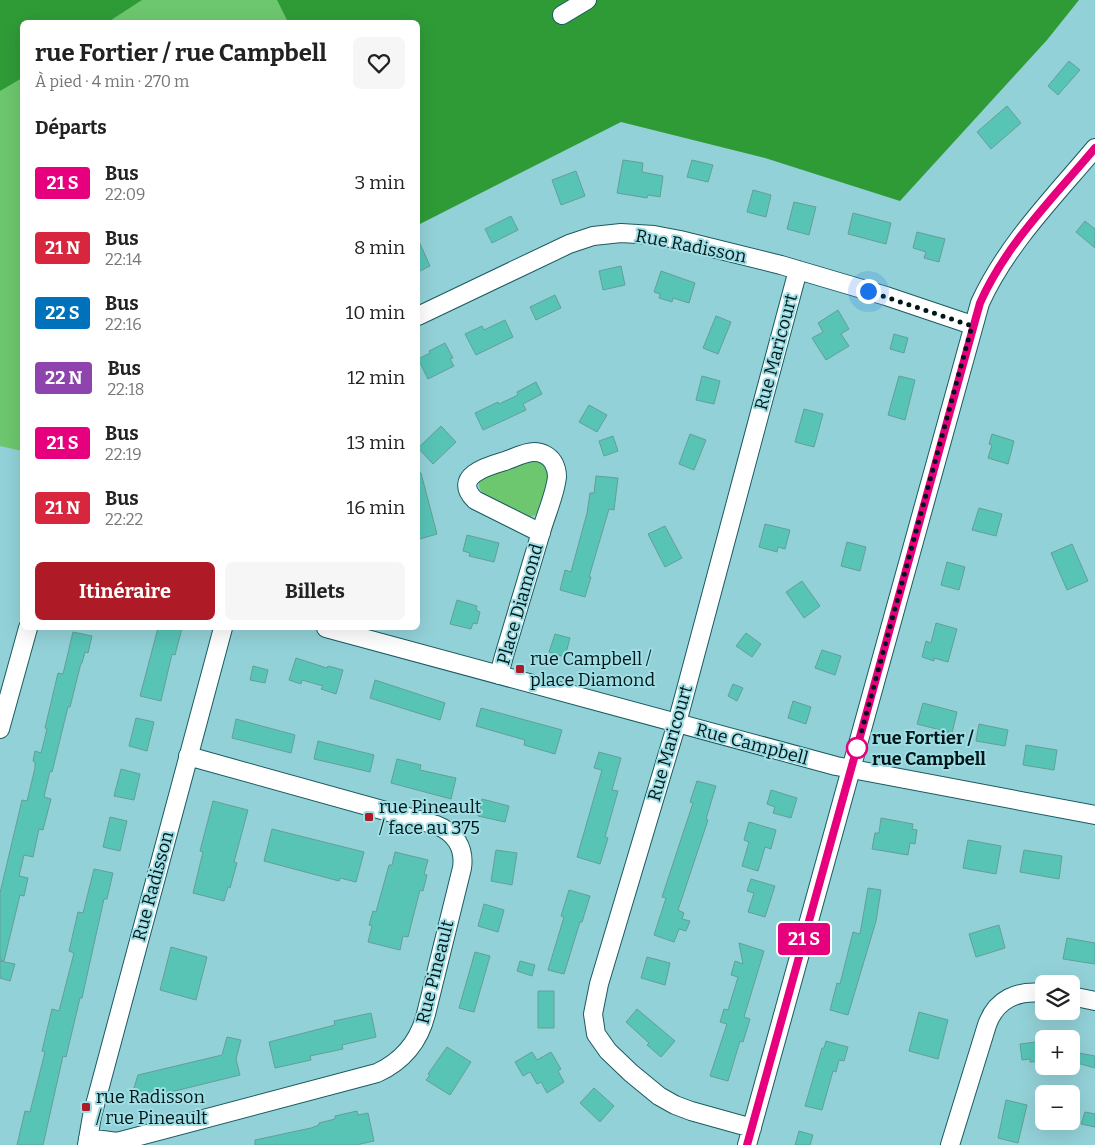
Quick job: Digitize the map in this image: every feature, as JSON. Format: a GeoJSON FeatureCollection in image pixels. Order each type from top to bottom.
{"type":"FeatureCollection","features":[{"type":"Feature","properties":{"kind":"street"},"geometry":{"type":"LineString","coordinates":[[562,15],[587,0]]}},
{"type":"Feature","properties":{"kind":"street"},"geometry":{"type":"LineString","coordinates":[[747,1145],[972,326],[985,292],[1011,249],[1095,148]]}},
{"type":"Feature","properties":{"kind":"street","name":"Rue Radisson"},"geometry":{"type":"LineString","coordinates":[[420,315],[554,250],[582,239],[609,234],[637,234],[663,237],[798,270],[972,326]]}},
{"type":"Feature","properties":{"kind":"street","name":"Rue Maricourt"},"geometry":{"type":"LineString","coordinates":[[752,1128],[691,1111],[659,1096],[631,1073],[598,1039],[594,1028],[593,1014],[599,984],[676,724],[798,270]]}},
{"type":"Feature","properties":{"kind":"street","name":"Place Diamond"},"geometry":{"type":"LineString","coordinates":[[499,675],[541,533],[557,477],[555,465],[550,458],[543,454],[531,452],[480,469],[471,476],[468,490],[475,500],[541,533]]}},
{"type":"Feature","properties":{"kind":"street"},"geometry":{"type":"LineString","coordinates":[[0,729],[27,630]]}},
{"type":"Feature","properties":{"kind":"street","name":"Rue Radisson"},"geometry":{"type":"LineString","coordinates":[[88,1142],[98,1096],[222,630]]}},
{"type":"Feature","properties":{"kind":"street","name":"Rue Campbell"},"geometry":{"type":"LineString","coordinates":[[333,630],[851,770],[1095,815]]}},
{"type":"Feature","properties":{"kind":"street","name":"Rue Pineault"},"geometry":{"type":"LineString","coordinates":[[88,1142],[118,1142],[377,1073],[390,1066],[407,1052],[419,1034],[426,1014],[462,868],[462,851],[454,837],[446,829],[436,825],[188,756]]}},
{"type":"Feature","properties":{"kind":"street"},"geometry":{"type":"LineString","coordinates":[[950,1145],[992,1014],[1004,1001],[1014,995],[1035,992]]}},
{"type":"Feature","properties":{"kind":"street"},"geometry":{"type":"LineString","coordinates":[[1080,998],[1095,1001]]}},
{"type":"Feature","properties":{"kind":"green space"},"geometry":{"type":"Polygon","coordinates":[[[0,0],[293,0],[288,20],[20,20],[20,451],[0,446],[0,0]]]}},
{"type":"Feature","properties":{"kind":"green space"},"geometry":{"type":"Polygon","coordinates":[[[0,0],[142,0],[111,20],[20,20],[20,79],[0,91],[0,0]]]}},
{"type":"Feature","properties":{"kind":"green space"},"geometry":{"type":"Polygon","coordinates":[[[277,0],[1079,0],[1047,40],[900,201],[765,158],[621,122],[420,224],[420,20],[287,20],[277,0]]]}},
{"type":"Feature","properties":{"kind":"green space"},"geometry":{"type":"Polygon","coordinates":[[[532,460],[542,461],[550,474],[541,506],[536,515],[530,517],[485,495],[481,490],[479,481],[482,476],[532,460]]]}},
{"type":"Feature","properties":{"kind":"building"},"geometry":{"type":"Polygon","coordinates":[[[1069,61],[1080,70],[1058,95],[1048,86],[1069,61]]]}},
{"type":"Feature","properties":{"kind":"building"},"geometry":{"type":"Polygon","coordinates":[[[1007,106],[1021,123],[991,149],[977,132],[1007,106]]]}},
{"type":"Feature","properties":{"kind":"building"},"geometry":{"type":"Polygon","coordinates":[[[623,160],[643,163],[642,172],[663,176],[660,197],[648,195],[647,198],[617,193],[623,160]]]}},
{"type":"Feature","properties":{"kind":"building"},"geometry":{"type":"Polygon","coordinates":[[[692,160],[713,165],[708,182],[687,177],[692,160]]]}},
{"type":"Feature","properties":{"kind":"building"},"geometry":{"type":"Polygon","coordinates":[[[576,171],[585,196],[561,205],[552,180],[576,171]]]}},
{"type":"Feature","properties":{"kind":"building"},"geometry":{"type":"Polygon","coordinates":[[[753,190],[771,195],[766,217],[747,212],[753,190]]]}},
{"type":"Feature","properties":{"kind":"building"},"geometry":{"type":"Polygon","coordinates":[[[794,202],[816,207],[809,235],[787,229],[794,202]]]}},
{"type":"Feature","properties":{"kind":"building"},"geometry":{"type":"Polygon","coordinates":[[[853,213],[891,223],[886,244],[848,234],[853,213]]]}},
{"type":"Feature","properties":{"kind":"building"},"geometry":{"type":"Polygon","coordinates":[[[511,216],[518,230],[492,243],[485,229],[511,216]]]}},
{"type":"Feature","properties":{"kind":"building"},"geometry":{"type":"Polygon","coordinates":[[[1085,221],[1095,229],[1095,248],[1076,232],[1085,221]]]}},
{"type":"Feature","properties":{"kind":"building"},"geometry":{"type":"Polygon","coordinates":[[[917,232],[945,239],[939,262],[924,258],[926,252],[913,248],[917,232]]]}},
{"type":"Feature","properties":{"kind":"building"},"geometry":{"type":"Polygon","coordinates":[[[420,244],[430,266],[420,271],[420,244]]]}},
{"type":"Feature","properties":{"kind":"building"},"geometry":{"type":"Polygon","coordinates":[[[621,266],[625,285],[603,290],[599,271],[621,266]]]}},
{"type":"Feature","properties":{"kind":"building"},"geometry":{"type":"Polygon","coordinates":[[[661,271],[695,283],[689,303],[673,298],[672,302],[659,298],[660,294],[654,292],[661,271]]]}},
{"type":"Feature","properties":{"kind":"building"},"geometry":{"type":"Polygon","coordinates":[[[555,295],[561,308],[536,320],[530,307],[555,295]]]}},
{"type":"Feature","properties":{"kind":"building"},"geometry":{"type":"Polygon","coordinates":[[[838,310],[849,329],[841,334],[849,346],[826,360],[812,338],[823,332],[818,323],[838,310]]]}},
{"type":"Feature","properties":{"kind":"building"},"geometry":{"type":"Polygon","coordinates":[[[716,316],[731,322],[718,354],[703,348],[716,316]]]}},
{"type":"Feature","properties":{"kind":"building"},"geometry":{"type":"Polygon","coordinates":[[[505,320],[513,337],[476,355],[465,334],[482,326],[484,330],[505,320]]]}},
{"type":"Feature","properties":{"kind":"building"},"geometry":{"type":"Polygon","coordinates":[[[894,334],[908,338],[904,353],[890,349],[894,334]]]}},
{"type":"Feature","properties":{"kind":"building"},"geometry":{"type":"Polygon","coordinates":[[[445,343],[453,358],[450,359],[454,366],[428,379],[420,363],[420,358],[430,353],[429,351],[445,343]]]}},
{"type":"Feature","properties":{"kind":"building"},"geometry":{"type":"Polygon","coordinates":[[[702,376],[720,381],[714,404],[696,400],[702,376]]]}},
{"type":"Feature","properties":{"kind":"building"},"geometry":{"type":"Polygon","coordinates":[[[899,376],[915,380],[905,420],[888,415],[899,376]]]}},
{"type":"Feature","properties":{"kind":"building"},"geometry":{"type":"Polygon","coordinates":[[[536,382],[542,394],[523,404],[526,410],[483,430],[475,413],[518,395],[517,392],[536,382]]]}},
{"type":"Feature","properties":{"kind":"building"},"geometry":{"type":"Polygon","coordinates":[[[589,405],[607,415],[597,432],[579,422],[589,405]]]}},
{"type":"Feature","properties":{"kind":"building"},"geometry":{"type":"Polygon","coordinates":[[[804,409],[823,414],[814,447],[795,442],[804,409]]]}},
{"type":"Feature","properties":{"kind":"building"},"geometry":{"type":"Polygon","coordinates":[[[441,426],[456,442],[433,464],[420,450],[420,446],[441,426]]]}},
{"type":"Feature","properties":{"kind":"building"},"geometry":{"type":"Polygon","coordinates":[[[690,434],[706,440],[694,470],[679,464],[690,434]]]}},
{"type":"Feature","properties":{"kind":"building"},"geometry":{"type":"Polygon","coordinates":[[[992,434],[1014,441],[1008,464],[988,458],[992,445],[989,444],[992,434]]]}},
{"type":"Feature","properties":{"kind":"building"},"geometry":{"type":"Polygon","coordinates":[[[613,436],[618,451],[604,456],[599,441],[613,436]]]}},
{"type":"Feature","properties":{"kind":"building"},"geometry":{"type":"Polygon","coordinates":[[[420,473],[421,473],[437,534],[420,539],[420,473]]]}},
{"type":"Feature","properties":{"kind":"building"},"geometry":{"type":"Polygon","coordinates":[[[596,476],[618,478],[614,510],[609,509],[585,597],[560,590],[565,570],[571,572],[587,513],[590,493],[594,493],[596,476]]]}},
{"type":"Feature","properties":{"kind":"building"},"geometry":{"type":"Polygon","coordinates":[[[979,508],[1002,514],[996,536],[972,530],[979,508]]]}},
{"type":"Feature","properties":{"kind":"building"},"geometry":{"type":"Polygon","coordinates":[[[765,524],[790,530],[785,549],[778,547],[777,552],[759,547],[765,524]]]}},
{"type":"Feature","properties":{"kind":"building"},"geometry":{"type":"Polygon","coordinates":[[[665,526],[682,558],[665,567],[648,534],[665,526]]]}},
{"type":"Feature","properties":{"kind":"building"},"geometry":{"type":"Polygon","coordinates":[[[467,535],[499,543],[494,562],[469,556],[470,553],[463,551],[467,535]]]}},
{"type":"Feature","properties":{"kind":"building"},"geometry":{"type":"Polygon","coordinates":[[[847,542],[866,547],[860,571],[841,566],[847,542]]]}},
{"type":"Feature","properties":{"kind":"building"},"geometry":{"type":"Polygon","coordinates":[[[1072,544],[1088,581],[1067,590],[1051,553],[1072,544]]]}},
{"type":"Feature","properties":{"kind":"building"},"geometry":{"type":"Polygon","coordinates":[[[947,562],[965,567],[959,590],[941,585],[947,562]]]}},
{"type":"Feature","properties":{"kind":"building"},"geometry":{"type":"Polygon","coordinates":[[[802,581],[820,606],[804,618],[786,592],[802,581]]]}},
{"type":"Feature","properties":{"kind":"building"},"geometry":{"type":"Polygon","coordinates":[[[457,600],[477,606],[476,610],[480,612],[477,624],[473,623],[471,629],[450,624],[457,600]]]}},
{"type":"Feature","properties":{"kind":"building"},"geometry":{"type":"Polygon","coordinates":[[[936,623],[957,629],[948,662],[934,658],[934,661],[922,657],[926,641],[931,643],[936,623]]]}},
{"type":"Feature","properties":{"kind":"building"},"geometry":{"type":"Polygon","coordinates":[[[157,630],[181,630],[175,655],[172,654],[161,701],[140,696],[157,630]]]}},
{"type":"Feature","properties":{"kind":"building"},"geometry":{"type":"Polygon","coordinates":[[[73,632],[92,636],[88,653],[85,652],[81,663],[52,772],[50,771],[44,797],[51,799],[43,830],[39,829],[33,857],[24,855],[19,876],[28,878],[24,896],[20,895],[4,961],[0,960],[0,893],[22,800],[27,801],[35,768],[35,762],[33,761],[35,751],[41,753],[58,673],[63,674],[73,632]]]}},
{"type":"Feature","properties":{"kind":"building"},"geometry":{"type":"Polygon","coordinates":[[[746,633],[761,644],[752,657],[736,646],[746,633]]]}},
{"type":"Feature","properties":{"kind":"building"},"geometry":{"type":"Polygon","coordinates":[[[555,634],[570,638],[565,657],[549,652],[555,634]]]}},
{"type":"Feature","properties":{"kind":"building"},"geometry":{"type":"Polygon","coordinates":[[[822,650],[841,656],[835,675],[815,668],[822,650]]]}},
{"type":"Feature","properties":{"kind":"building"},"geometry":{"type":"Polygon","coordinates":[[[296,658],[327,668],[328,666],[343,670],[336,694],[321,689],[323,686],[302,680],[301,684],[289,680],[296,658]]]}},
{"type":"Feature","properties":{"kind":"building"},"geometry":{"type":"Polygon","coordinates":[[[253,666],[268,670],[265,683],[250,680],[253,666]]]}},
{"type":"Feature","properties":{"kind":"building"},"geometry":{"type":"Polygon","coordinates":[[[375,680],[445,703],[440,720],[370,698],[375,680]]]}},
{"type":"Feature","properties":{"kind":"building"},"geometry":{"type":"Polygon","coordinates":[[[733,684],[743,688],[737,701],[728,696],[733,684]]]}},
{"type":"Feature","properties":{"kind":"building"},"geometry":{"type":"Polygon","coordinates":[[[793,701],[811,707],[806,724],[788,718],[793,701]]]}},
{"type":"Feature","properties":{"kind":"building"},"geometry":{"type":"Polygon","coordinates":[[[923,703],[957,712],[952,733],[917,724],[923,703]]]}},
{"type":"Feature","properties":{"kind":"building"},"geometry":{"type":"Polygon","coordinates":[[[481,708],[562,730],[555,754],[524,745],[525,740],[476,726],[481,708]]]}},
{"type":"Feature","properties":{"kind":"building"},"geometry":{"type":"Polygon","coordinates":[[[136,718],[154,722],[147,751],[129,746],[136,718]]]}},
{"type":"Feature","properties":{"kind":"building"},"geometry":{"type":"Polygon","coordinates":[[[236,719],[295,735],[291,753],[232,738],[236,719]]]}},
{"type":"Feature","properties":{"kind":"building"},"geometry":{"type":"Polygon","coordinates":[[[979,724],[1008,730],[1005,746],[976,741],[979,724]]]}},
{"type":"Feature","properties":{"kind":"building"},"geometry":{"type":"Polygon","coordinates":[[[318,741],[374,755],[370,772],[314,759],[318,741]]]}},
{"type":"Feature","properties":{"kind":"building"},"geometry":{"type":"Polygon","coordinates":[[[1026,745],[1057,750],[1054,770],[1023,765],[1026,745]]]}},
{"type":"Feature","properties":{"kind":"building"},"geometry":{"type":"Polygon","coordinates":[[[599,752],[621,758],[612,790],[618,791],[605,837],[608,838],[600,864],[577,857],[602,770],[594,768],[599,752]]]}},
{"type":"Feature","properties":{"kind":"building"},"geometry":{"type":"Polygon","coordinates":[[[397,759],[421,765],[420,770],[456,778],[451,799],[391,783],[397,759]]]}},
{"type":"Feature","properties":{"kind":"building"},"geometry":{"type":"Polygon","coordinates":[[[121,769],[140,774],[134,800],[114,796],[121,769]]]}},
{"type":"Feature","properties":{"kind":"building"},"geometry":{"type":"Polygon","coordinates":[[[697,781],[716,786],[706,819],[708,820],[678,910],[684,913],[682,919],[690,921],[686,931],[679,929],[674,942],[654,935],[666,898],[662,897],[693,803],[690,802],[697,781]]]}},
{"type":"Feature","properties":{"kind":"building"},"geometry":{"type":"Polygon","coordinates":[[[771,790],[797,798],[791,818],[773,813],[775,807],[767,804],[771,790]]]}},
{"type":"Feature","properties":{"kind":"building"},"geometry":{"type":"Polygon","coordinates":[[[482,799],[509,806],[505,822],[478,816],[482,799]]]}},
{"type":"Feature","properties":{"kind":"building"},"geometry":{"type":"Polygon","coordinates":[[[213,801],[248,810],[234,862],[237,863],[224,901],[193,893],[203,852],[200,851],[213,801]]]}},
{"type":"Feature","properties":{"kind":"building"},"geometry":{"type":"Polygon","coordinates":[[[110,817],[127,821],[120,851],[103,847],[110,817]]]}},
{"type":"Feature","properties":{"kind":"building"},"geometry":{"type":"Polygon","coordinates":[[[881,818],[913,824],[912,829],[917,830],[915,844],[910,843],[908,855],[872,849],[875,833],[879,833],[881,818]]]}},
{"type":"Feature","properties":{"kind":"building"},"geometry":{"type":"Polygon","coordinates":[[[749,822],[776,830],[771,849],[765,847],[758,871],[742,866],[749,842],[744,840],[749,822]]]}},
{"type":"Feature","properties":{"kind":"building"},"geometry":{"type":"Polygon","coordinates":[[[272,829],[364,852],[356,882],[340,878],[339,881],[264,861],[272,829]]]}},
{"type":"Feature","properties":{"kind":"building"},"geometry":{"type":"Polygon","coordinates":[[[968,840],[1001,846],[996,874],[963,868],[968,840]]]}},
{"type":"Feature","properties":{"kind":"building"},"geometry":{"type":"Polygon","coordinates":[[[496,850],[517,853],[512,885],[491,881],[496,850]]]}},
{"type":"Feature","properties":{"kind":"building"},"geometry":{"type":"Polygon","coordinates":[[[1024,850],[1062,856],[1059,879],[1020,872],[1024,850]]]}},
{"type":"Feature","properties":{"kind":"building"},"geometry":{"type":"Polygon","coordinates":[[[395,852],[428,860],[424,874],[427,875],[423,891],[420,890],[408,937],[403,936],[400,950],[368,942],[372,926],[369,925],[373,911],[376,912],[389,865],[392,865],[395,852]]]}},
{"type":"Feature","properties":{"kind":"building"},"geometry":{"type":"Polygon","coordinates":[[[94,869],[113,873],[107,899],[104,899],[82,998],[80,998],[66,1057],[63,1056],[43,1145],[17,1145],[25,1111],[30,1112],[45,1052],[42,1051],[52,1009],[59,1011],[74,953],[69,951],[78,912],[83,913],[94,869]]]}},
{"type":"Feature","properties":{"kind":"building"},"geometry":{"type":"Polygon","coordinates":[[[751,879],[775,886],[765,917],[748,912],[754,893],[747,891],[751,879]]]}},
{"type":"Feature","properties":{"kind":"building"},"geometry":{"type":"Polygon","coordinates":[[[868,888],[881,890],[876,921],[848,1015],[830,1010],[837,983],[840,984],[853,932],[860,934],[868,888]]]}},
{"type":"Feature","properties":{"kind":"building"},"geometry":{"type":"Polygon","coordinates":[[[569,890],[590,896],[564,974],[548,970],[564,917],[561,916],[569,890]]]}},
{"type":"Feature","properties":{"kind":"building"},"geometry":{"type":"Polygon","coordinates":[[[484,904],[504,910],[498,932],[478,926],[484,904]]]}},
{"type":"Feature","properties":{"kind":"building"},"geometry":{"type":"Polygon","coordinates":[[[999,925],[1005,948],[976,957],[969,934],[999,925]]]}},
{"type":"Feature","properties":{"kind":"building"},"geometry":{"type":"Polygon","coordinates":[[[1067,938],[1095,943],[1095,964],[1063,959],[1067,938]]]}},
{"type":"Feature","properties":{"kind":"building"},"geometry":{"type":"Polygon","coordinates":[[[739,943],[764,951],[744,1017],[750,1019],[743,1042],[740,1041],[728,1081],[710,1076],[727,1024],[720,1022],[724,1009],[728,1010],[738,977],[731,975],[735,961],[743,964],[739,943]]]}},
{"type":"Feature","properties":{"kind":"building"},"geometry":{"type":"Polygon","coordinates":[[[171,947],[207,957],[196,1000],[160,990],[171,947]]]}},
{"type":"Feature","properties":{"kind":"building"},"geometry":{"type":"Polygon","coordinates":[[[475,952],[490,956],[474,1012],[459,1008],[475,952]]]}},
{"type":"Feature","properties":{"kind":"building"},"geometry":{"type":"Polygon","coordinates":[[[647,957],[670,963],[665,985],[641,978],[647,957]]]}},
{"type":"Feature","properties":{"kind":"building"},"geometry":{"type":"Polygon","coordinates":[[[0,961],[15,964],[10,981],[0,978],[0,961]]]}},
{"type":"Feature","properties":{"kind":"building"},"geometry":{"type":"Polygon","coordinates":[[[520,961],[535,965],[532,976],[517,971],[520,961]]]}},
{"type":"Feature","properties":{"kind":"building"},"geometry":{"type":"Polygon","coordinates":[[[538,991],[554,991],[554,1028],[538,1028],[538,991]]]}},
{"type":"Feature","properties":{"kind":"building"},"geometry":{"type":"Polygon","coordinates":[[[637,1009],[675,1041],[661,1057],[626,1022],[637,1009]]]}},
{"type":"Feature","properties":{"kind":"building"},"geometry":{"type":"Polygon","coordinates":[[[919,1012],[948,1020],[938,1059],[909,1051],[919,1012]]]}},
{"type":"Feature","properties":{"kind":"building"},"geometry":{"type":"Polygon","coordinates":[[[371,1013],[376,1037],[342,1045],[343,1049],[310,1056],[311,1060],[275,1068],[269,1042],[335,1025],[334,1021],[371,1013]]]}},
{"type":"Feature","properties":{"kind":"building"},"geometry":{"type":"Polygon","coordinates":[[[227,1037],[241,1040],[236,1059],[240,1075],[134,1101],[132,1094],[138,1075],[222,1055],[227,1037]]]}},
{"type":"Feature","properties":{"kind":"building"},"geometry":{"type":"Polygon","coordinates":[[[826,1041],[848,1047],[844,1061],[839,1060],[836,1072],[833,1071],[822,1110],[805,1106],[822,1048],[824,1048],[826,1041]]]}},
{"type":"Feature","properties":{"kind":"building"},"geometry":{"type":"Polygon","coordinates":[[[1035,1042],[1035,1062],[1030,1062],[1030,1059],[1022,1060],[1020,1044],[1035,1042]]]}},
{"type":"Feature","properties":{"kind":"building"},"geometry":{"type":"Polygon","coordinates":[[[447,1047],[471,1062],[450,1095],[426,1080],[430,1075],[428,1074],[447,1047]]]}},
{"type":"Feature","properties":{"kind":"building"},"geometry":{"type":"Polygon","coordinates":[[[532,1052],[537,1060],[551,1052],[561,1069],[558,1071],[564,1082],[547,1093],[541,1082],[537,1084],[530,1072],[523,1076],[515,1062],[532,1052]]]}},
{"type":"Feature","properties":{"kind":"building"},"geometry":{"type":"Polygon","coordinates":[[[1080,1053],[1095,1056],[1095,1068],[1080,1064],[1080,1053]]]}},
{"type":"Feature","properties":{"kind":"building"},"geometry":{"type":"Polygon","coordinates":[[[594,1088],[614,1106],[600,1122],[580,1103],[594,1088]]]}},
{"type":"Feature","properties":{"kind":"building"},"geometry":{"type":"Polygon","coordinates":[[[1006,1100],[1027,1105],[1018,1143],[998,1138],[1006,1100]]]}},
{"type":"Feature","properties":{"kind":"building"},"geometry":{"type":"Polygon","coordinates":[[[357,1111],[358,1115],[368,1113],[374,1141],[360,1145],[255,1145],[255,1140],[311,1128],[319,1125],[319,1123],[335,1119],[335,1116],[357,1111]]]}},
{"type":"Feature","properties":{"kind":"building"},"geometry":{"type":"Polygon","coordinates":[[[1085,1112],[1095,1114],[1095,1127],[1081,1124],[1085,1112]]]}},
{"type":"Feature","properties":{"kind":"building"},"geometry":{"type":"Polygon","coordinates":[[[799,1131],[813,1135],[810,1145],[795,1145],[799,1131]]]}},
{"type":"Feature","properties":{"kind":"bus line"},"geometry":{"type":"LineString","coordinates":[[747,1145],[967,344],[980,303],[990,282],[1022,234],[1095,148]]}},
{"type":"Feature","properties":{"kind":"place","name":"rue Campbell / place Diamond"},"geometry":{"type":"Point","coordinates":[520,669]}},
{"type":"Feature","properties":{"kind":"place","name":"rue Fortier / rue Campbell"},"geometry":{"type":"Point","coordinates":[857,748]}},
{"type":"Feature","properties":{"kind":"place","name":"rue Pineault / face au 375"},"geometry":{"type":"Point","coordinates":[369,817]}},
{"type":"Feature","properties":{"kind":"place","name":"rue Radisson / rue Pineault"},"geometry":{"type":"Point","coordinates":[86,1107]}},
{"type":"Feature","properties":{"kind":"route"},"geometry":{"type":"LineString","coordinates":[[857,748],[972,326],[868,291]]}}]}
